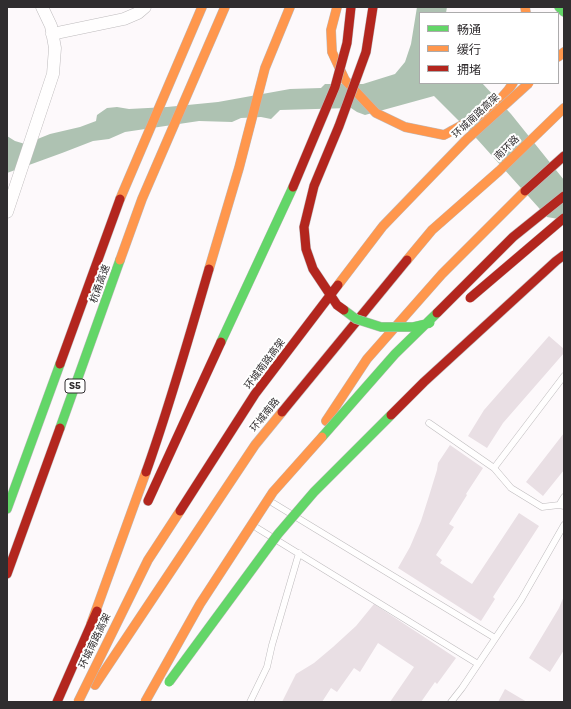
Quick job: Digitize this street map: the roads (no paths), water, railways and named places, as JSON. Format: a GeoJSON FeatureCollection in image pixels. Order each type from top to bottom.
{"type":"FeatureCollection","features":[{"type":"Feature","properties":{"kind":"main road","name":"杭甬高速"},"geometry":{"type":"LineString","coordinates":[[7,509],[123,190],[202,7]]}},
{"type":"Feature","properties":{"kind":"main road","name":"杭甬高速"},"geometry":{"type":"LineString","coordinates":[[7,574],[142,199],[225,7]]}},
{"type":"Feature","properties":{"kind":"main road"},"geometry":{"type":"LineString","coordinates":[[91,624],[157,440],[181,365],[237,175],[265,68],[290,7]]}},
{"type":"Feature","properties":{"kind":"main road"},"geometry":{"type":"LineString","coordinates":[[337,7],[331,30],[332,52],[345,80],[376,113],[405,127],[444,135],[482,114],[508,91],[512,84]]}},
{"type":"Feature","properties":{"kind":"main road"},"geometry":{"type":"LineString","coordinates":[[144,509],[290,194],[335,87],[347,43],[351,7]]}},
{"type":"Feature","properties":{"kind":"main road"},"geometry":{"type":"LineString","coordinates":[[373,7],[366,52],[339,126],[314,186],[304,226],[306,249],[313,269],[337,305],[356,319],[381,327],[413,327],[440,321],[445,317]]}},
{"type":"Feature","properties":{"kind":"main road"},"geometry":{"type":"LineString","coordinates":[[558,7],[564,12]]}},
{"type":"Feature","properties":{"kind":"main road","name":"环城南路高架"},"geometry":{"type":"LineString","coordinates":[[78,702],[148,560],[255,394],[383,226],[466,140],[528,84]]}},
{"type":"Feature","properties":{"kind":"main road","name":"南环路"},"geometry":{"type":"LineString","coordinates":[[499,171],[564,108]]}},
{"type":"Feature","properties":{"kind":"main road"},"geometry":{"type":"LineString","coordinates":[[213,601],[257,528],[367,359],[442,274],[564,156]]}},
{"type":"Feature","properties":{"kind":"main road","name":"环城南路"},"geometry":{"type":"LineString","coordinates":[[84,702],[255,445],[432,230],[499,171]]}},
{"type":"Feature","properties":{"kind":"main road"},"geometry":{"type":"LineString","coordinates":[[145,702],[200,604],[273,492],[395,354],[514,238],[564,196]]}},
{"type":"Feature","properties":{"kind":"main road"},"geometry":{"type":"LineString","coordinates":[[462,305],[564,218]]}},
{"type":"Feature","properties":{"kind":"main road"},"geometry":{"type":"LineString","coordinates":[[158,697],[278,534],[314,492],[424,382],[564,255]]}},
{"type":"Feature","properties":{"kind":"main road"},"geometry":{"type":"LineString","coordinates":[[57,702],[134,530]]}},
{"type":"Feature","properties":{"kind":"main road"},"geometry":{"type":"LineString","coordinates":[[158,697],[193,635]]}},
{"type":"Feature","properties":{"kind":"street"},"geometry":{"type":"LineString","coordinates":[[7,212],[53,74],[55,48],[51,26],[42,7]]}},
{"type":"Feature","properties":{"kind":"street"},"geometry":{"type":"LineString","coordinates":[[52,34],[124,19],[145,7]]}},
{"type":"Feature","properties":{"kind":"lane"},"geometry":{"type":"LineString","coordinates":[[494,468],[564,376]]}},
{"type":"Feature","properties":{"kind":"lane"},"geometry":{"type":"LineString","coordinates":[[429,423],[494,468],[511,488],[542,507],[562,505],[564,497]]}},
{"type":"Feature","properties":{"kind":"lane"},"geometry":{"type":"LineString","coordinates":[[273,503],[495,638]]}},
{"type":"Feature","properties":{"kind":"lane"},"geometry":{"type":"LineString","coordinates":[[451,702],[521,600],[564,525]]}},
{"type":"Feature","properties":{"kind":"lane"},"geometry":{"type":"LineString","coordinates":[[257,528],[478,664]]}},
{"type":"Feature","properties":{"kind":"lane"},"geometry":{"type":"LineString","coordinates":[[250,702],[267,667],[299,553]]}}]}
